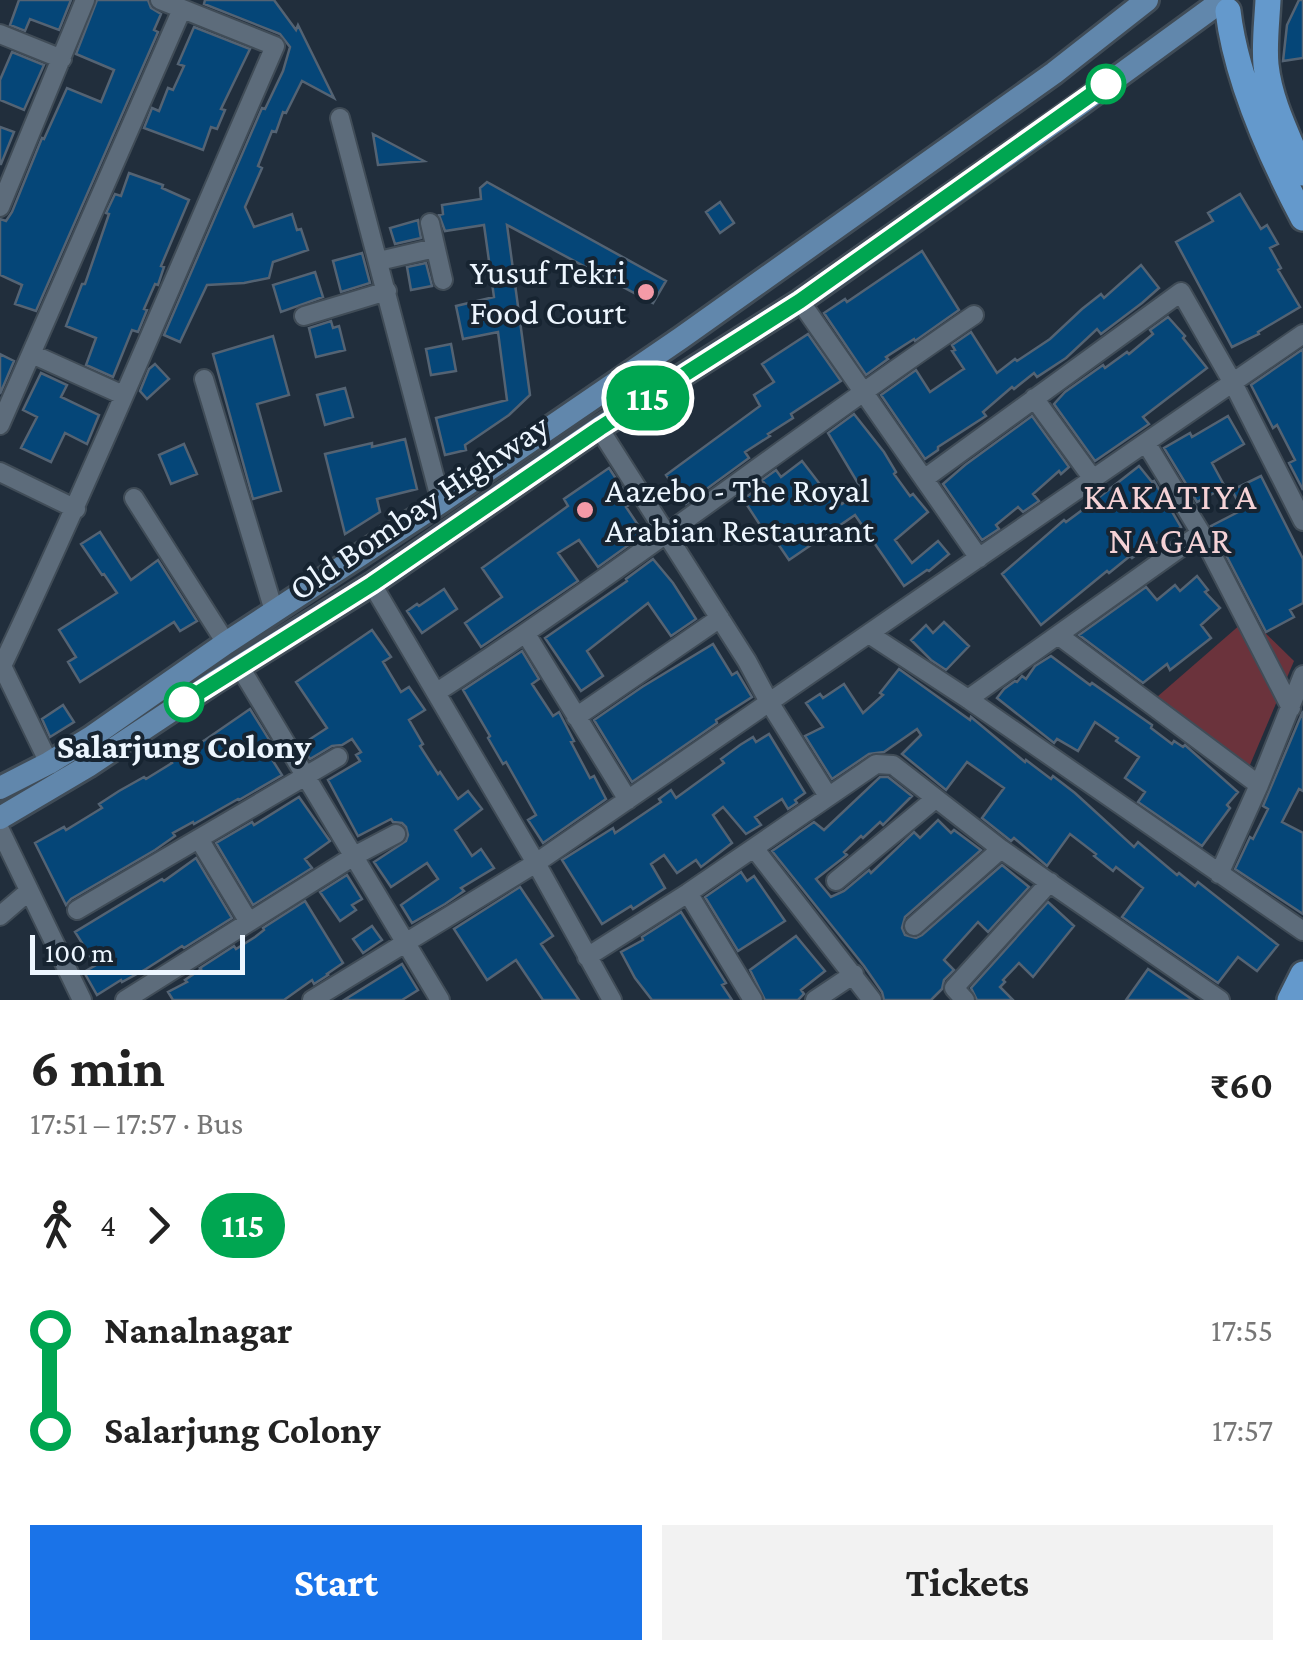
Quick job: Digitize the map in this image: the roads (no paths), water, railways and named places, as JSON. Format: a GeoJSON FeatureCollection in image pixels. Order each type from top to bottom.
{"type":"FeatureCollection","features":[{"type":"Feature","properties":{"kind":"highway"},"geometry":{"type":"LineString","coordinates":[[1219,5],[1237,12],[1250,11],[1268,0]]}},
{"type":"Feature","properties":{"kind":"highway"},"geometry":{"type":"LineString","coordinates":[[1268,0],[1268,80],[1303,173]]}},
{"type":"Feature","properties":{"kind":"highway"},"geometry":{"type":"LineString","coordinates":[[1219,5],[1280,173],[1303,218]]}},
{"type":"Feature","properties":{"kind":"highway"},"geometry":{"type":"LineString","coordinates":[[1290,1000],[1303,974]]}},
{"type":"Feature","properties":{"kind":"main road","name":"Old Bombay Highway"},"geometry":{"type":"LineString","coordinates":[[0,788],[49,763],[138,705],[681,338],[1054,73],[1147,0]]}},
{"type":"Feature","properties":{"kind":"main road","name":"Old Bombay Highway"},"geometry":{"type":"LineString","coordinates":[[0,818],[372,584],[600,428],[800,301],[1219,5]]}},
{"type":"Feature","properties":{"kind":"main road"},"geometry":{"type":"LineString","coordinates":[[857,212],[877,246]]}},
{"type":"Feature","properties":{"kind":"street"},"geometry":{"type":"LineString","coordinates":[[0,208],[6,180],[85,0]]}},
{"type":"Feature","properties":{"kind":"street"},"geometry":{"type":"LineString","coordinates":[[49,763],[2,666],[76,509],[275,46],[160,0]]}},
{"type":"Feature","properties":{"kind":"street"},"geometry":{"type":"LineString","coordinates":[[0,425],[182,9]]}},
{"type":"Feature","properties":{"kind":"street"},"geometry":{"type":"LineString","coordinates":[[0,34],[62,59]]}},
{"type":"Feature","properties":{"kind":"street"},"geometry":{"type":"LineString","coordinates":[[340,118],[441,502]]}},
{"type":"Feature","properties":{"kind":"street"},"geometry":{"type":"LineString","coordinates":[[430,223],[443,280]]}},
{"type":"Feature","properties":{"kind":"street"},"geometry":{"type":"LineString","coordinates":[[380,261],[436,248]]}},
{"type":"Feature","properties":{"kind":"street"},"geometry":{"type":"LineString","coordinates":[[304,316],[388,292]]}},
{"type":"Feature","properties":{"kind":"street"},"geometry":{"type":"LineString","coordinates":[[924,480],[1180,292],[1233,383],[1303,521]]}},
{"type":"Feature","properties":{"kind":"street"},"geometry":{"type":"LineString","coordinates":[[800,301],[979,558]]}},
{"type":"Feature","properties":{"kind":"street"},"geometry":{"type":"LineString","coordinates":[[436,692],[526,634],[974,315]]}},
{"type":"Feature","properties":{"kind":"street"},"geometry":{"type":"LineString","coordinates":[[312,1000],[536,863],[1303,334]]}},
{"type":"Feature","properties":{"kind":"street"},"geometry":{"type":"LineString","coordinates":[[32,354],[123,395]]}},
{"type":"Feature","properties":{"kind":"street"},"geometry":{"type":"LineString","coordinates":[[204,379],[274,611]]}},
{"type":"Feature","properties":{"kind":"street"},"geometry":{"type":"LineString","coordinates":[[1034,398],[1094,479]]}},
{"type":"Feature","properties":{"kind":"street"},"geometry":{"type":"LineString","coordinates":[[600,428],[828,796]]}},
{"type":"Feature","properties":{"kind":"street"},"geometry":{"type":"LineString","coordinates":[[1146,443],[1201,533],[1291,708]]}},
{"type":"Feature","properties":{"kind":"street"},"geometry":{"type":"LineString","coordinates":[[0,472],[76,509]]}},
{"type":"Feature","properties":{"kind":"street"},"geometry":{"type":"LineString","coordinates":[[134,498],[226,643]]}},
{"type":"Feature","properties":{"kind":"street"},"geometry":{"type":"LineString","coordinates":[[968,700],[1201,533]]}},
{"type":"Feature","properties":{"kind":"street"},"geometry":{"type":"LineString","coordinates":[[372,584],[612,1000]]}},
{"type":"Feature","properties":{"kind":"street"},"geometry":{"type":"LineString","coordinates":[[576,717],[720,618]]}},
{"type":"Feature","properties":{"kind":"street"},"geometry":{"type":"LineString","coordinates":[[526,634],[628,800]]}},
{"type":"Feature","properties":{"kind":"street"},"geometry":{"type":"LineString","coordinates":[[869,634],[1303,931]]}},
{"type":"Feature","properties":{"kind":"street"},"geometry":{"type":"LineString","coordinates":[[1058,635],[1259,786]]}},
{"type":"Feature","properties":{"kind":"street"},"geometry":{"type":"LineString","coordinates":[[240,667],[440,1000]]}},
{"type":"Feature","properties":{"kind":"street"},"geometry":{"type":"LineString","coordinates":[[1219,874],[1303,676]]}},
{"type":"Feature","properties":{"kind":"street"},"geometry":{"type":"LineString","coordinates":[[77,910],[338,757]]}},
{"type":"Feature","properties":{"kind":"street"},"geometry":{"type":"LineString","coordinates":[[587,957],[688,894],[876,764],[893,765],[1001,849],[1220,1000]]}},
{"type":"Feature","properties":{"kind":"street"},"geometry":{"type":"LineString","coordinates":[[836,881],[934,799]]}},
{"type":"Feature","properties":{"kind":"street"},"geometry":{"type":"LineString","coordinates":[[0,830],[82,1000]]}},
{"type":"Feature","properties":{"kind":"street"},"geometry":{"type":"LineString","coordinates":[[125,1000],[354,856],[396,834]]}},
{"type":"Feature","properties":{"kind":"street"},"geometry":{"type":"LineString","coordinates":[[199,839],[249,922]]}},
{"type":"Feature","properties":{"kind":"street"},"geometry":{"type":"LineString","coordinates":[[754,848],[872,1000]]}},
{"type":"Feature","properties":{"kind":"street"},"geometry":{"type":"LineString","coordinates":[[914,926],[1001,849]]}},
{"type":"Feature","properties":{"kind":"street"},"geometry":{"type":"LineString","coordinates":[[965,1000],[954,988],[1050,882]]}},
{"type":"Feature","properties":{"kind":"street"},"geometry":{"type":"LineString","coordinates":[[0,916],[28,891]]}},
{"type":"Feature","properties":{"kind":"street"},"geometry":{"type":"LineString","coordinates":[[688,894],[753,1000]]}},
{"type":"Feature","properties":{"kind":"street"},"geometry":{"type":"LineString","coordinates":[[816,1000],[854,974]]}},
{"type":"Feature","properties":{"kind":"place","name":"Yusuf Tekri Food Court"},"geometry":{"type":"Point","coordinates":[646,292]}},
{"type":"Feature","properties":{"kind":"place","name":"Aazebo - The Royal Arabian Restaurant"},"geometry":{"type":"Point","coordinates":[585,510]}},
{"type":"Feature","properties":{"kind":"place","name":"Salarjung Colony"},"geometry":{"type":"Point","coordinates":[184,702]}},
{"type":"Feature","properties":{"kind":"district","name":"KAKATIYA NAGAR"},"geometry":{"type":"Point","coordinates":[1171,518]}}]}
